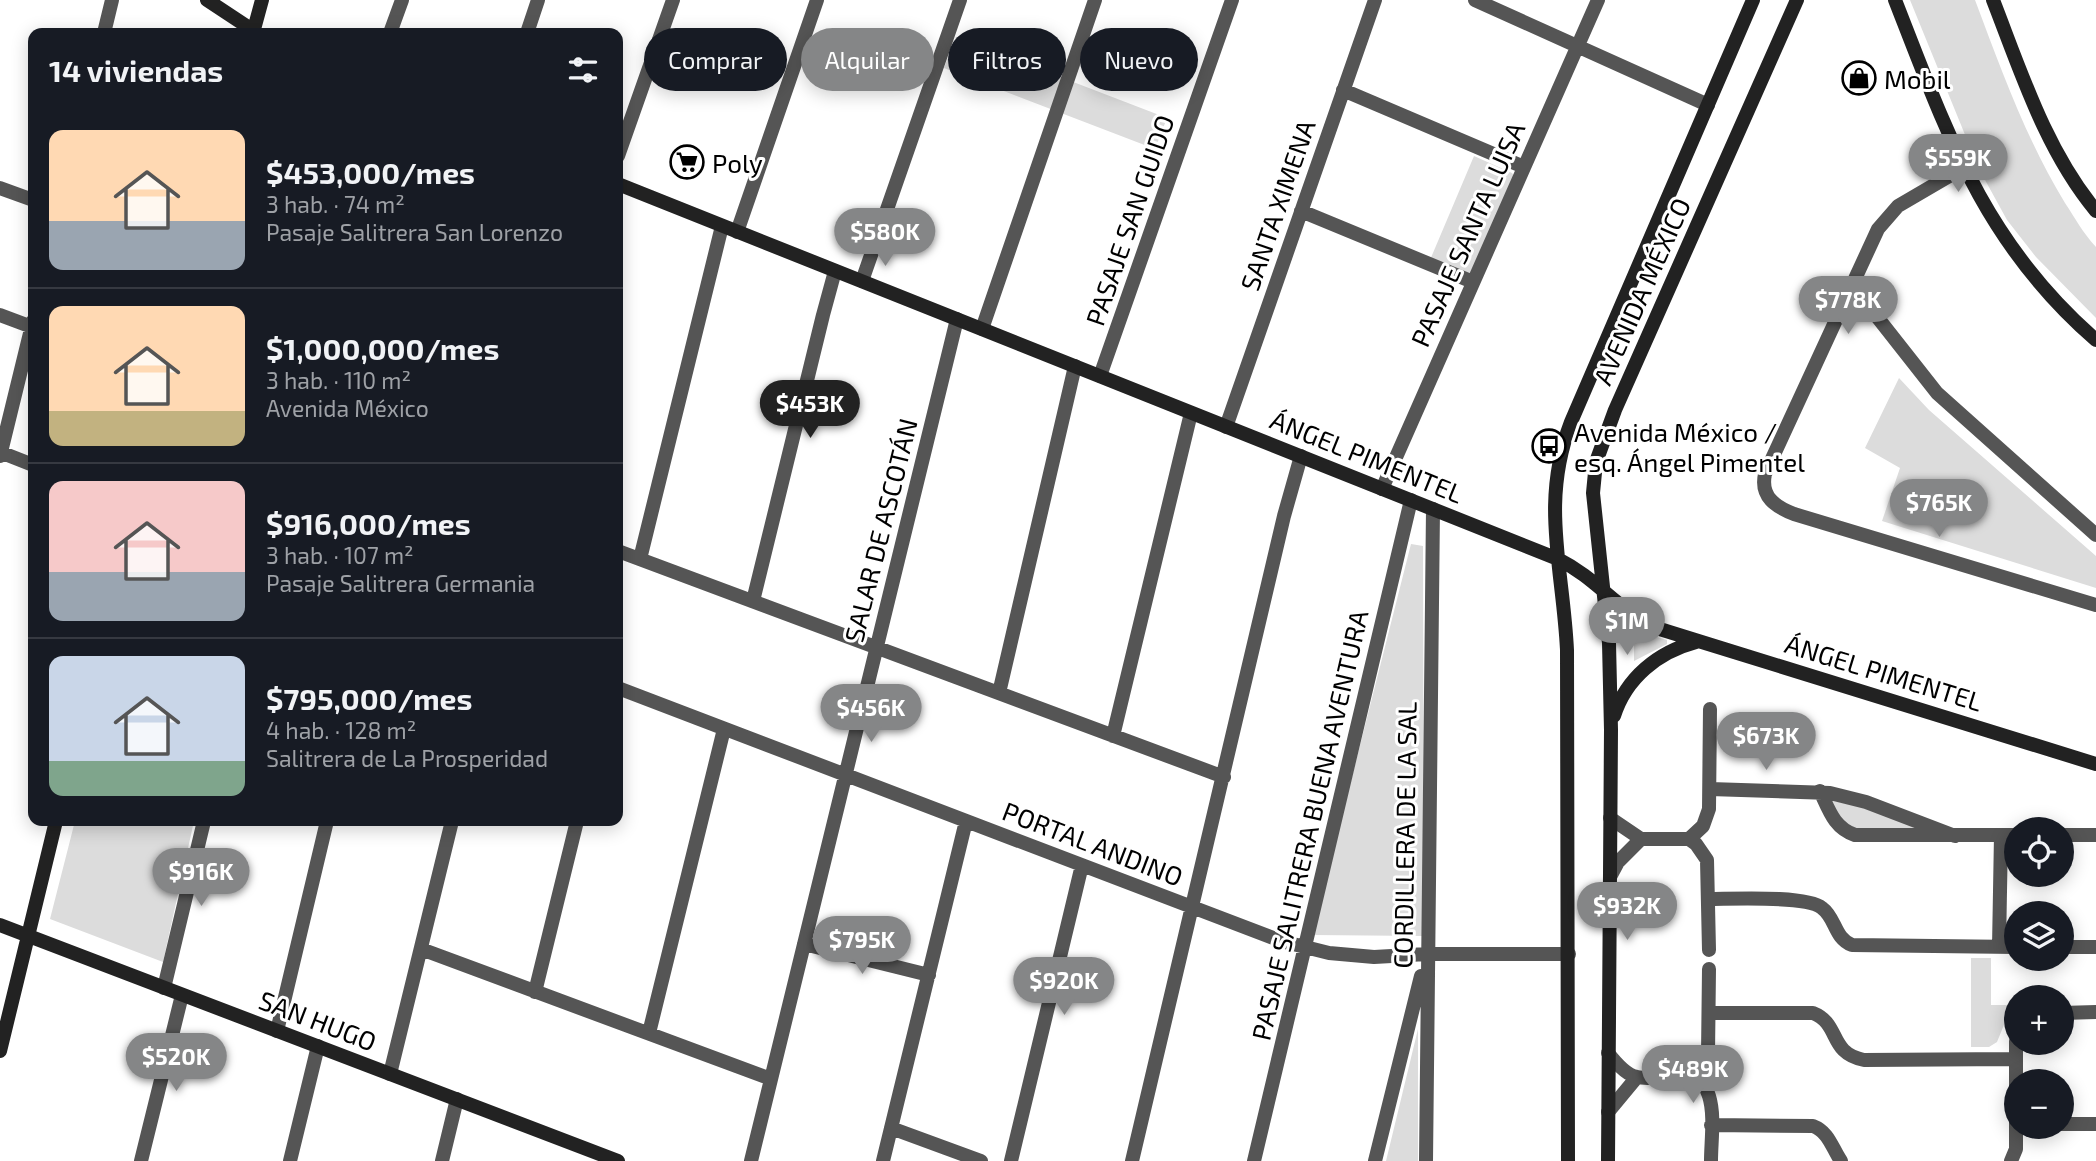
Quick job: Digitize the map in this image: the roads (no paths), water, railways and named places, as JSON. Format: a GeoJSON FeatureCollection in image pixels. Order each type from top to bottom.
{"type":"FeatureCollection","features":[{"type":"Feature","properties":{"kind":"street"},"geometry":{"type":"LineString","coordinates":[[105,28],[112,0]]}},
{"type":"Feature","properties":{"kind":"street"},"geometry":{"type":"LineString","coordinates":[[207,0],[248,28]]}},
{"type":"Feature","properties":{"kind":"street"},"geometry":{"type":"LineString","coordinates":[[256,28],[262,0]]}},
{"type":"Feature","properties":{"kind":"street"},"geometry":{"type":"LineString","coordinates":[[392,28],[402,0]]}},
{"type":"Feature","properties":{"kind":"street"},"geometry":{"type":"LineString","coordinates":[[529,28],[538,0]]}},
{"type":"Feature","properties":{"kind":"street"},"geometry":{"type":"LineString","coordinates":[[623,142],[673,0]]}},
{"type":"Feature","properties":{"kind":"street"},"geometry":{"type":"LineString","coordinates":[[737,232],[817,0]]}},
{"type":"Feature","properties":{"kind":"street"},"geometry":{"type":"LineString","coordinates":[[862,281],[960,0]]}},
{"type":"Feature","properties":{"kind":"street"},"geometry":{"type":"LineString","coordinates":[[982,329],[1095,0]]}},
{"type":"Feature","properties":{"kind":"street","name":"PASAJE SAN GUIDO"},"geometry":{"type":"LineString","coordinates":[[1100,376],[1232,0]]}},
{"type":"Feature","properties":{"kind":"street","name":"SANTA XIMENA"},"geometry":{"type":"LineString","coordinates":[[1226,427],[1375,0]]}},
{"type":"Feature","properties":{"kind":"street"},"geometry":{"type":"LineString","coordinates":[[1475,0],[1708,105]]}},
{"type":"Feature","properties":{"kind":"street","name":"PASAJE SANTA LUISA"},"geometry":{"type":"LineString","coordinates":[[1382,489],[1598,0]]}},
{"type":"Feature","properties":{"kind":"street","name":"AVENIDA MÉXICO"},"geometry":{"type":"LineString","coordinates":[[1568,1161],[1567,650],[1553,502],[1555,477],[1565,437],[1753,0]]}},
{"type":"Feature","properties":{"kind":"street","name":"AVENIDA MÉXICO"},"geometry":{"type":"LineString","coordinates":[[1608,1161],[1611,724],[1609,643],[1593,493],[1596,462],[1601,443],[1797,0]]}},
{"type":"Feature","properties":{"kind":"street"},"geometry":{"type":"LineString","coordinates":[[1895,0],[1944,127],[1963,168],[1996,225],[2014,252],[2061,306],[2096,340]]}},
{"type":"Feature","properties":{"kind":"street"},"geometry":{"type":"LineString","coordinates":[[1993,0],[2050,138],[2078,187],[2096,211]]}},
{"type":"Feature","properties":{"kind":"street"},"geometry":{"type":"LineString","coordinates":[[1343,90],[1524,167]]}},
{"type":"Feature","properties":{"kind":"street"},"geometry":{"type":"LineString","coordinates":[[1963,168],[1908,199],[1890,213],[1878,229],[1765,474],[1766,494],[1778,506],[1794,514],[2096,605]]}},
{"type":"Feature","properties":{"kind":"street","name":"ÁNGEL PIMENTEL"},"geometry":{"type":"LineString","coordinates":[[623,186],[1558,559],[1584,573],[1627,612],[1650,625],[2096,764]]}},
{"type":"Feature","properties":{"kind":"street"},"geometry":{"type":"LineString","coordinates":[[0,188],[28,198]]}},
{"type":"Feature","properties":{"kind":"street"},"geometry":{"type":"LineString","coordinates":[[1301,211],[1473,282]]}},
{"type":"Feature","properties":{"kind":"street"},"geometry":{"type":"LineString","coordinates":[[640,559],[722,226]]}},
{"type":"Feature","properties":{"kind":"street"},"geometry":{"type":"LineString","coordinates":[[753,601],[835,271]]}},
{"type":"Feature","properties":{"kind":"street"},"geometry":{"type":"LineString","coordinates":[[1852,285],[1937,393],[2096,535]]}},
{"type":"Feature","properties":{"kind":"street"},"geometry":{"type":"LineString","coordinates":[[0,315],[28,323]]}},
{"type":"Feature","properties":{"kind":"street","name":"SALAR DE ASCOTÁN"},"geometry":{"type":"LineString","coordinates":[[751,1161],[957,320]]}},
{"type":"Feature","properties":{"kind":"street"},"geometry":{"type":"LineString","coordinates":[[28,340],[0,454],[28,463]]}},
{"type":"Feature","properties":{"kind":"street"},"geometry":{"type":"LineString","coordinates":[[999,693],[1075,366]]}},
{"type":"Feature","properties":{"kind":"street"},"geometry":{"type":"LineString","coordinates":[[1113,736],[1191,413]]}},
{"type":"Feature","properties":{"kind":"street"},"geometry":{"type":"LineString","coordinates":[[1132,1161],[1284,516],[1301,456]]}},
{"type":"Feature","properties":{"kind":"street","name":"PASAJE SALITRERA BUENA AVENTURA"},"geometry":{"type":"LineString","coordinates":[[1254,1161],[1410,500]]}},
{"type":"Feature","properties":{"kind":"street","name":"CORDILLERA DE LA SAL"},"geometry":{"type":"LineString","coordinates":[[1426,1161],[1433,509]]}},
{"type":"Feature","properties":{"kind":"street"},"geometry":{"type":"LineString","coordinates":[[623,553],[1224,777]]}},
{"type":"Feature","properties":{"kind":"street"},"geometry":{"type":"LineString","coordinates":[[1611,724],[1617,706],[1636,676],[1665,653],[1699,641]]}},
{"type":"Feature","properties":{"kind":"street","name":"PORTAL ANDINO"},"geometry":{"type":"LineString","coordinates":[[623,690],[1306,948],[1352,956],[1569,954]]}},
{"type":"Feature","properties":{"kind":"street"},"geometry":{"type":"LineString","coordinates":[[1610,818],[1641,839],[1689,839],[1696,833],[1707,818],[1710,789],[1710,709]]}},
{"type":"Feature","properties":{"kind":"street"},"geometry":{"type":"LineString","coordinates":[[649,1034],[724,729]]}},
{"type":"Feature","properties":{"kind":"street"},"geometry":{"type":"LineString","coordinates":[[1710,789],[1820,791],[1866,802],[1955,836]]}},
{"type":"Feature","properties":{"kind":"street"},"geometry":{"type":"LineString","coordinates":[[1820,791],[1835,821],[1855,835],[2001,835],[1999,947]]}},
{"type":"Feature","properties":{"kind":"street"},"geometry":{"type":"LineString","coordinates":[[883,1161],[966,821]]}},
{"type":"Feature","properties":{"kind":"street"},"geometry":{"type":"LineString","coordinates":[[0,1051],[55,826]]}},
{"type":"Feature","properties":{"kind":"street"},"geometry":{"type":"LineString","coordinates":[[164,988],[203,826]]}},
{"type":"Feature","properties":{"kind":"street"},"geometry":{"type":"LineString","coordinates":[[277,1031],[326,826]]}},
{"type":"Feature","properties":{"kind":"street"},"geometry":{"type":"LineString","coordinates":[[390,1074],[451,826]]}},
{"type":"Feature","properties":{"kind":"street"},"geometry":{"type":"LineString","coordinates":[[535,992],[576,826]]}},
{"type":"Feature","properties":{"kind":"street"},"geometry":{"type":"LineString","coordinates":[[2074,835],[2096,835]]}},
{"type":"Feature","properties":{"kind":"street"},"geometry":{"type":"LineString","coordinates":[[1610,877],[1618,862],[1641,839]]}},
{"type":"Feature","properties":{"kind":"street"},"geometry":{"type":"LineString","coordinates":[[1689,839],[1703,851],[1707,860],[1709,950]]}},
{"type":"Feature","properties":{"kind":"street"},"geometry":{"type":"LineString","coordinates":[[1011,1161],[1083,865]]}},
{"type":"Feature","properties":{"kind":"street"},"geometry":{"type":"LineString","coordinates":[[1709,899],[1811,902],[1829,914],[1840,938],[1852,945],[2004,947]]}},
{"type":"Feature","properties":{"kind":"street","name":"SAN HUGO"},"geometry":{"type":"LineString","coordinates":[[0,925],[457,1099],[595,1157],[618,1161]]}},
{"type":"Feature","properties":{"kind":"street"},"geometry":{"type":"LineString","coordinates":[[804,944],[929,975]]}},
{"type":"Feature","properties":{"kind":"street"},"geometry":{"type":"LineString","coordinates":[[2074,947],[2096,947]]}},
{"type":"Feature","properties":{"kind":"street"},"geometry":{"type":"LineString","coordinates":[[421,949],[771,1079]]}},
{"type":"Feature","properties":{"kind":"street"},"geometry":{"type":"LineString","coordinates":[[1375,1161],[1427,954]]}},
{"type":"Feature","properties":{"kind":"street"},"geometry":{"type":"LineString","coordinates":[[1608,1053],[1626,1071],[1637,1077],[1689,1075],[1704,1063],[1708,1054],[1709,969]]}},
{"type":"Feature","properties":{"kind":"street"},"geometry":{"type":"LineString","coordinates":[[141,1161],[182,995]]}},
{"type":"Feature","properties":{"kind":"street"},"geometry":{"type":"LineString","coordinates":[[2074,1013],[2096,1012]]}},
{"type":"Feature","properties":{"kind":"street"},"geometry":{"type":"LineString","coordinates":[[1710,1013],[1813,1013],[1825,1020],[1843,1051],[1864,1060],[2014,1059]]}},
{"type":"Feature","properties":{"kind":"street"},"geometry":{"type":"LineString","coordinates":[[290,1161],[318,1046]]}},
{"type":"Feature","properties":{"kind":"street"},"geometry":{"type":"LineString","coordinates":[[2014,1055],[2014,1069]]}},
{"type":"Feature","properties":{"kind":"street"},"geometry":{"type":"LineString","coordinates":[[1689,1075],[1704,1086],[1709,1094],[1711,1161]]}},
{"type":"Feature","properties":{"kind":"street"},"geometry":{"type":"LineString","coordinates":[[1608,1112],[1637,1077]]}},
{"type":"Feature","properties":{"kind":"street"},"geometry":{"type":"LineString","coordinates":[[442,1161],[457,1099]]}},
{"type":"Feature","properties":{"kind":"street"},"geometry":{"type":"LineString","coordinates":[[2074,1124],[2096,1124]]}},
{"type":"Feature","properties":{"kind":"street"},"geometry":{"type":"LineString","coordinates":[[1711,1125],[1813,1126],[1821,1129],[1828,1137],[1841,1161]]}},
{"type":"Feature","properties":{"kind":"street"},"geometry":{"type":"LineString","coordinates":[[891,1128],[981,1161]]}},
{"type":"Feature","properties":{"kind":"street"},"geometry":{"type":"LineString","coordinates":[[2011,1161],[2015,1139]]}},
{"type":"Feature","properties":{"kind":"place","name":"Mobil"},"geometry":{"type":"Point","coordinates":[1859,78]}},
{"type":"Feature","properties":{"kind":"place","name":"Poly"},"geometry":{"type":"Point","coordinates":[687,162]}},
{"type":"Feature","properties":{"kind":"place","name":"Avenida México / esq. Ángel Pimentel"},"geometry":{"type":"Point","coordinates":[1549,446]}}]}
